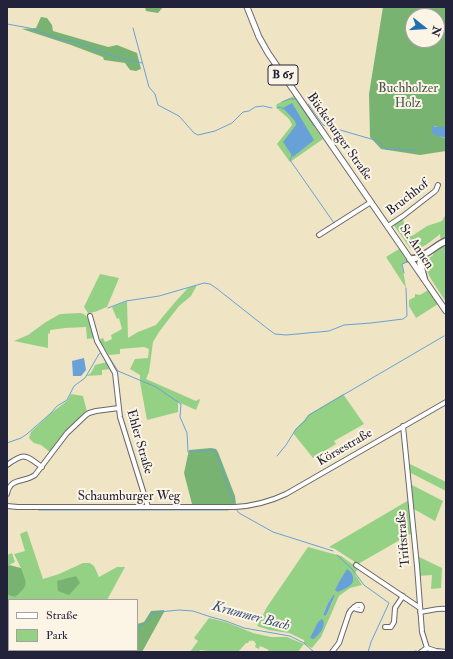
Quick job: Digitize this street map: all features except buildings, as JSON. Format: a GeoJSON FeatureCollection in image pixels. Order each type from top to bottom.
{"type":"FeatureCollection","features":[{"type":"Feature","properties":{"kind":"highway"},"geometry":{"type":"LineString","coordinates":[[410,259],[418,258],[446,241]]}},
{"type":"Feature","properties":{"kind":"highway"},"geometry":{"type":"LineString","coordinates":[[423,255],[420,263],[424,278]]}},
{"type":"Feature","properties":{"kind":"main road","name":"Bückeburger Straße"},"geometry":{"type":"LineString","coordinates":[[247,7],[259,37],[268,53],[381,215]]}},
{"type":"Feature","properties":{"kind":"main road","name":"St. Annen"},"geometry":{"type":"LineString","coordinates":[[381,215],[446,311]]}},
{"type":"Feature","properties":{"kind":"street","name":"Bruchhof"},"geometry":{"type":"LineString","coordinates":[[388,226],[434,192],[438,186]]}},
{"type":"Feature","properties":{"kind":"street"},"geometry":{"type":"LineString","coordinates":[[319,235],[371,202]]}},
{"type":"Feature","properties":{"kind":"street","name":"Ehler Straße"},"geometry":{"type":"LineString","coordinates":[[90,316],[97,341],[115,373],[121,422],[148,506]]}},
{"type":"Feature","properties":{"kind":"street","name":"Körsestraße"},"geometry":{"type":"LineString","coordinates":[[251,506],[273,500],[286,494],[446,402]]}},
{"type":"Feature","properties":{"kind":"street"},"geometry":{"type":"LineString","coordinates":[[7,494],[11,484],[35,475],[67,433],[89,413],[119,408]]}},
{"type":"Feature","properties":{"kind":"street","name":"Triftstraße"},"geometry":{"type":"LineString","coordinates":[[403,426],[422,632],[427,648]]}},
{"type":"Feature","properties":{"kind":"street"},"geometry":{"type":"LineString","coordinates":[[7,465],[22,456],[42,467]]}},
{"type":"Feature","properties":{"kind":"street","name":"Schaumburger Weg"},"geometry":{"type":"LineString","coordinates":[[7,506],[251,506]]}},
{"type":"Feature","properties":{"kind":"street"},"geometry":{"type":"LineString","coordinates":[[356,565],[403,596],[420,610],[439,608],[446,609]]}},
{"type":"Feature","properties":{"kind":"street"},"geometry":{"type":"LineString","coordinates":[[386,627],[391,627],[394,622],[395,608],[403,596]]}},
{"type":"Feature","properties":{"kind":"street"},"geometry":{"type":"LineString","coordinates":[[332,652],[339,643],[349,614],[354,607]]}},
{"type":"Feature","properties":{"kind":"street"},"geometry":{"type":"LineString","coordinates":[[421,652],[427,648],[446,652]]}},
{"type":"Feature","properties":{"kind":"green space"},"geometry":{"type":"Polygon","coordinates":[[[145,7],[163,7],[158,13],[146,11],[145,7]]]}},
{"type":"Feature","properties":{"kind":"green space","name":"Buchholzer Holz"},"geometry":{"type":"Polygon","coordinates":[[[383,7],[446,7],[446,127],[433,126],[441,137],[446,138],[446,151],[420,155],[381,149],[370,137],[369,94],[383,7]]]}},
{"type":"Feature","properties":{"kind":"green space"},"geometry":{"type":"Polygon","coordinates":[[[41,17],[47,18],[52,25],[53,31],[108,47],[117,45],[137,53],[141,69],[136,71],[130,70],[125,63],[104,60],[103,57],[22,29],[36,28],[41,17]]]}},
{"type":"Feature","properties":{"kind":"green space"},"geometry":{"type":"Polygon","coordinates":[[[294,96],[323,139],[290,162],[277,144],[292,125],[289,119],[279,111],[276,106],[277,104],[294,96]]]}},
{"type":"Feature","properties":{"kind":"green space"},"geometry":{"type":"Polygon","coordinates":[[[446,214],[446,240],[441,242],[440,234],[426,245],[414,249],[410,248],[393,224],[402,219],[412,236],[427,226],[442,221],[446,214]]]}},
{"type":"Feature","properties":{"kind":"green space"},"geometry":{"type":"Polygon","coordinates":[[[446,244],[446,302],[425,267],[426,261],[433,255],[434,250],[446,244]]]}},
{"type":"Feature","properties":{"kind":"green space"},"geometry":{"type":"Polygon","coordinates":[[[399,249],[408,262],[402,264],[406,288],[386,257],[399,249]]]}},
{"type":"Feature","properties":{"kind":"green space"},"geometry":{"type":"Polygon","coordinates":[[[100,274],[119,278],[107,307],[96,312],[88,313],[84,307],[100,274]]]}},
{"type":"Feature","properties":{"kind":"green space"},"geometry":{"type":"Polygon","coordinates":[[[196,285],[191,296],[179,306],[153,342],[149,372],[146,379],[196,401],[199,399],[200,400],[196,410],[178,402],[178,412],[147,420],[140,375],[130,369],[135,359],[148,358],[149,349],[144,347],[120,349],[120,354],[109,355],[99,340],[103,338],[105,342],[112,339],[111,335],[122,329],[119,318],[117,319],[112,307],[127,301],[128,338],[138,332],[156,325],[188,288],[196,285]]]}},
{"type":"Feature","properties":{"kind":"green space"},"geometry":{"type":"Polygon","coordinates":[[[428,290],[438,304],[416,318],[409,306],[409,300],[415,297],[415,294],[420,295],[428,290]]]}},
{"type":"Feature","properties":{"kind":"green space"},"geometry":{"type":"Polygon","coordinates":[[[81,313],[89,320],[92,326],[94,338],[87,339],[86,327],[50,330],[50,333],[48,334],[48,348],[14,341],[28,335],[60,314],[81,313]]]}},
{"type":"Feature","properties":{"kind":"green space"},"geometry":{"type":"Polygon","coordinates":[[[107,362],[111,369],[102,370],[102,375],[86,376],[91,373],[95,365],[107,362]]]}},
{"type":"Feature","properties":{"kind":"green space"},"geometry":{"type":"Polygon","coordinates":[[[71,394],[83,396],[87,412],[51,453],[41,445],[34,443],[29,438],[31,432],[51,413],[67,401],[71,394]]]}},
{"type":"Feature","properties":{"kind":"green space"},"geometry":{"type":"Polygon","coordinates":[[[343,394],[364,424],[334,441],[336,444],[313,458],[293,433],[308,415],[343,394]]]}},
{"type":"Feature","properties":{"kind":"green space"},"geometry":{"type":"Polygon","coordinates":[[[216,449],[218,452],[235,496],[236,504],[234,505],[192,504],[184,473],[189,450],[216,449]]]}},
{"type":"Feature","properties":{"kind":"green space"},"geometry":{"type":"Polygon","coordinates":[[[408,463],[446,482],[446,491],[409,472],[408,463]]]}},
{"type":"Feature","properties":{"kind":"green space"},"geometry":{"type":"Polygon","coordinates":[[[410,484],[443,501],[435,521],[412,508],[410,484]]]}},
{"type":"Feature","properties":{"kind":"green space"},"geometry":{"type":"Polygon","coordinates":[[[409,500],[412,533],[358,564],[335,549],[329,547],[409,500]]]}},
{"type":"Feature","properties":{"kind":"green space"},"geometry":{"type":"Polygon","coordinates":[[[27,531],[43,579],[59,574],[83,563],[90,563],[94,566],[99,577],[117,567],[125,567],[108,599],[8,599],[7,639],[7,595],[15,597],[21,568],[14,554],[25,551],[20,534],[27,531]]]}},
{"type":"Feature","properties":{"kind":"green space"},"geometry":{"type":"Polygon","coordinates":[[[308,547],[341,556],[358,568],[355,574],[362,585],[350,588],[339,596],[321,637],[312,648],[304,644],[304,640],[289,633],[269,630],[257,626],[267,607],[308,547]],[[334,594],[328,603],[323,615],[326,616],[335,595],[334,594]]]}},
{"type":"Feature","properties":{"kind":"green space"},"geometry":{"type":"Polygon","coordinates":[[[12,553],[15,562],[7,566],[7,555],[12,553]]]}},
{"type":"Feature","properties":{"kind":"green space"},"geometry":{"type":"Polygon","coordinates":[[[417,556],[442,568],[441,588],[431,589],[432,575],[418,576],[417,556]]]}},
{"type":"Feature","properties":{"kind":"green space"},"geometry":{"type":"Polygon","coordinates":[[[9,565],[21,568],[26,584],[23,590],[15,597],[7,595],[7,566],[9,565]]]}},
{"type":"Feature","properties":{"kind":"green space"},"geometry":{"type":"Polygon","coordinates":[[[76,576],[80,583],[69,595],[58,591],[57,581],[76,576]]]}},
{"type":"Feature","properties":{"kind":"green space"},"geometry":{"type":"Polygon","coordinates":[[[164,610],[164,612],[142,652],[101,652],[138,651],[138,624],[144,622],[151,611],[164,610]]]}},
{"type":"Feature","properties":{"kind":"green space"},"geometry":{"type":"Polygon","coordinates":[[[209,618],[226,622],[253,633],[271,637],[287,637],[304,644],[298,652],[270,652],[260,646],[259,649],[255,647],[256,644],[252,640],[246,643],[238,652],[215,652],[200,650],[199,652],[190,652],[198,641],[194,638],[209,618]]]}},
{"type":"Feature","properties":{"kind":"green space"},"geometry":{"type":"Polygon","coordinates":[[[7,646],[8,651],[101,651],[101,652],[7,652],[7,646]]]}},
{"type":"Feature","properties":{"kind":"water"},"geometry":{"type":"Polygon","coordinates":[[[292,103],[314,140],[293,157],[283,142],[296,125],[295,121],[283,108],[292,103]]]}},
{"type":"Feature","properties":{"kind":"water"},"geometry":{"type":"Polygon","coordinates":[[[432,126],[446,127],[446,138],[434,135],[432,132],[432,126]]]}},
{"type":"Feature","properties":{"kind":"water"},"geometry":{"type":"Polygon","coordinates":[[[84,358],[86,370],[81,376],[73,376],[72,361],[84,358]]]}},
{"type":"Feature","properties":{"kind":"water"},"geometry":{"type":"Polygon","coordinates":[[[347,569],[353,576],[352,583],[348,587],[338,592],[335,590],[347,569]]]}},
{"type":"Feature","properties":{"kind":"water"},"geometry":{"type":"Polygon","coordinates":[[[334,594],[335,595],[326,616],[323,615],[328,603],[334,594]]]}},
{"type":"Feature","properties":{"kind":"water"},"geometry":{"type":"Polygon","coordinates":[[[322,619],[324,626],[322,631],[314,639],[310,638],[318,622],[322,619]]]}},
{"type":"Feature","properties":{"kind":"waterway"},"geometry":{"type":"LineString","coordinates":[[7,24],[29,28],[63,40],[73,41],[113,56],[142,63]]}},
{"type":"Feature","properties":{"kind":"waterway"},"geometry":{"type":"LineString","coordinates":[[133,28],[149,87],[155,94],[158,105],[179,116],[194,133],[198,135],[215,131],[232,123],[243,112],[249,111],[255,107],[263,106],[272,108]]}},
{"type":"Feature","properties":{"kind":"waterway"},"geometry":{"type":"LineString","coordinates":[[282,102],[289,99],[296,99],[314,126]]}},
{"type":"Feature","properties":{"kind":"waterway"},"geometry":{"type":"LineString","coordinates":[[308,104],[323,125],[378,141],[385,149],[416,150]]}},
{"type":"Feature","properties":{"kind":"waterway"},"geometry":{"type":"LineString","coordinates":[[277,108],[280,107],[284,109]]}},
{"type":"Feature","properties":{"kind":"waterway"},"geometry":{"type":"LineString","coordinates":[[292,155],[290,160],[334,223]]}},
{"type":"Feature","properties":{"kind":"waterway"},"geometry":{"type":"LineString","coordinates":[[404,273],[402,264],[407,262]]}},
{"type":"Feature","properties":{"kind":"waterway"},"geometry":{"type":"LineString","coordinates":[[108,308],[126,301],[159,296],[204,283],[210,284],[216,288],[275,334],[286,335],[329,331],[344,325],[403,319],[407,316],[406,288]]}},
{"type":"Feature","properties":{"kind":"waterway"},"geometry":{"type":"LineString","coordinates":[[277,456],[296,429],[309,415],[444,336]]}},
{"type":"Feature","properties":{"kind":"waterway"},"geometry":{"type":"LineString","coordinates":[[105,351],[118,371],[156,387],[181,404],[180,417],[187,433],[188,452],[215,450],[235,506]]}},
{"type":"Feature","properties":{"kind":"waterway"},"geometry":{"type":"LineString","coordinates":[[7,443],[27,434],[57,406],[67,400],[74,386],[85,378],[99,354],[102,352]]}},
{"type":"Feature","properties":{"kind":"waterway"},"geometry":{"type":"LineString","coordinates":[[236,509],[239,513],[273,532],[333,551]]}},
{"type":"Feature","properties":{"kind":"waterway"},"geometry":{"type":"LineString","coordinates":[[39,510],[228,510]]}},
{"type":"Feature","properties":{"kind":"waterway"},"geometry":{"type":"LineString","coordinates":[[337,555],[352,569],[364,585],[389,603],[368,652]]}},
{"type":"Feature","properties":{"kind":"waterway","name":"Krummer Bach"},"geometry":{"type":"LineString","coordinates":[[138,626],[143,625],[152,613],[179,610],[193,611],[244,628],[290,636],[304,643],[314,652]]}},
{"type":"Feature","properties":{"kind":"waterway","name":"Krummer Bach"},"geometry":{"type":"LineString","coordinates":[[436,649],[446,650]]}},
{"type":"Feature","properties":{"kind":"waterway","name":"Krummer Bach"},"geometry":{"type":"LineString","coordinates":[[411,652],[416,651]]}}]}
